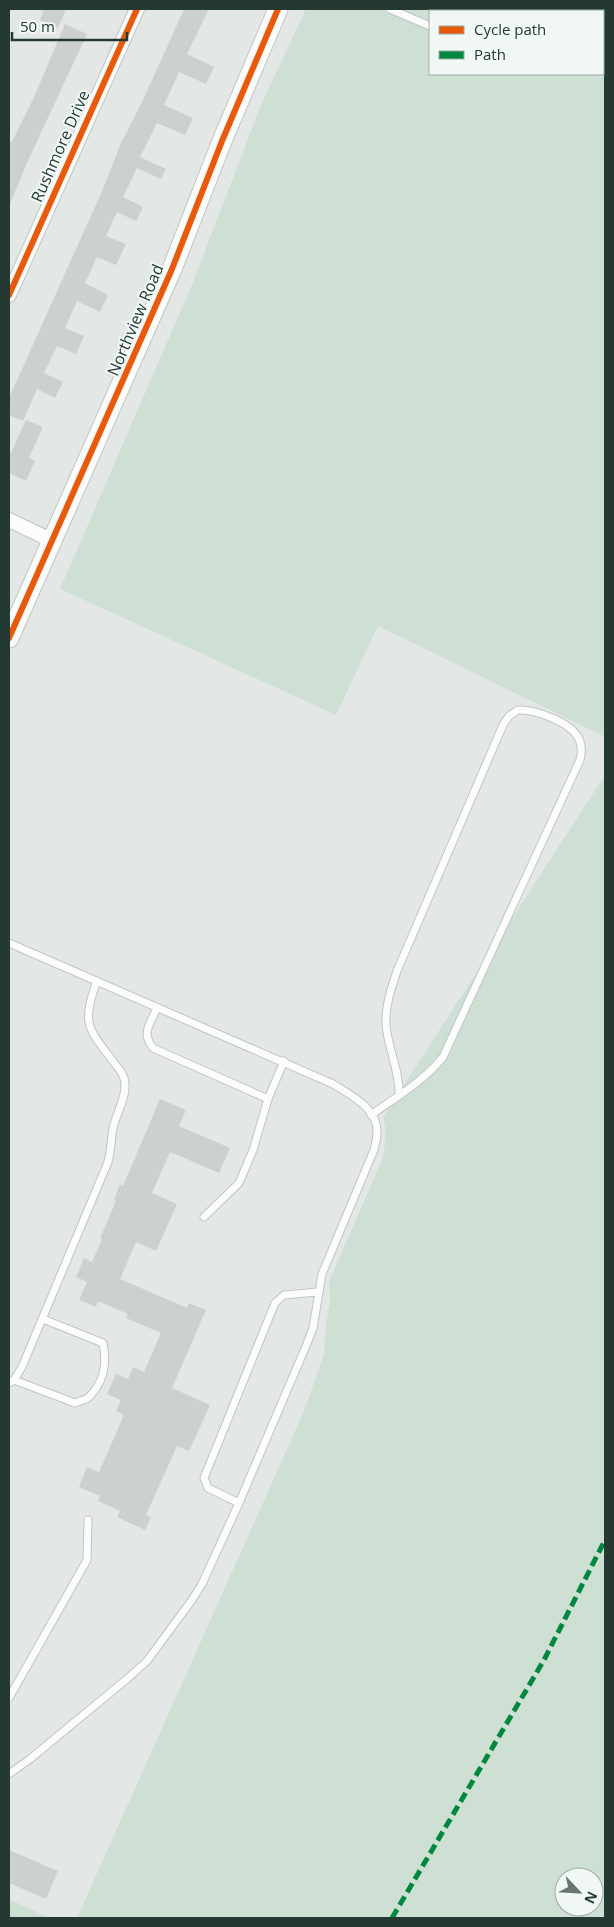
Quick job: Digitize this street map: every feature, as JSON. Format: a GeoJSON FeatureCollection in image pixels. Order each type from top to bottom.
{"type":"FeatureCollection","features":[{"type":"Feature","properties":{"kind":"street","name":"Rushmore Drive"},"geometry":{"type":"LineString","coordinates":[[9,295],[137,9]]}},
{"type":"Feature","properties":{"kind":"street","name":"Northview Road"},"geometry":{"type":"LineString","coordinates":[[9,638],[172,269],[222,141],[278,9]]}},
{"type":"Feature","properties":{"kind":"street"},"geometry":{"type":"LineString","coordinates":[[9,520],[53,541]]}},
{"type":"Feature","properties":{"kind":"lane"},"geometry":{"type":"LineString","coordinates":[[390,9],[429,26]]}},
{"type":"Feature","properties":{"kind":"lane"},"geometry":{"type":"LineString","coordinates":[[371,1115],[399,1095],[429,1073],[443,1056],[580,760],[581,743],[577,735],[571,729],[536,712],[518,710],[509,716],[503,725],[397,971],[388,1000],[386,1025],[392,1057],[400,1082],[399,1095]]}},
{"type":"Feature","properties":{"kind":"lane"},"geometry":{"type":"LineString","coordinates":[[9,943],[284,1061],[333,1084],[366,1106],[378,1133],[374,1150],[322,1274],[312,1328],[306,1346],[202,1584],[188,1607],[147,1661],[105,1698],[9,1774]]}},
{"type":"Feature","properties":{"kind":"lane"},"geometry":{"type":"LineString","coordinates":[[43,1318],[103,1344],[106,1360],[102,1378],[89,1398],[75,1403],[11,1381],[43,1318],[108,1162],[113,1128],[124,1092],[125,1083],[122,1074],[95,1038],[87,1018],[90,998],[97,981]]}},
{"type":"Feature","properties":{"kind":"lane"},"geometry":{"type":"LineString","coordinates":[[157,1008],[146,1031],[146,1040],[153,1048],[268,1099]]}},
{"type":"Feature","properties":{"kind":"lane"},"geometry":{"type":"LineString","coordinates":[[204,1217],[239,1183],[253,1150],[268,1099],[284,1061]]}},
{"type":"Feature","properties":{"kind":"lane"},"geometry":{"type":"LineString","coordinates":[[239,1503],[208,1488],[204,1478],[276,1303],[284,1295],[318,1292]]}},
{"type":"Feature","properties":{"kind":"lane"},"geometry":{"type":"LineString","coordinates":[[9,1698],[87,1560],[88,1520]]}},
{"type":"Feature","properties":{"kind":"green space"},"geometry":{"type":"Polygon","coordinates":[[[306,9],[605,9],[605,737],[378,626],[336,715],[60,589],[191,287],[261,105],[306,9]]]}},
{"type":"Feature","properties":{"kind":"green space"},"geometry":{"type":"Polygon","coordinates":[[[605,775],[605,1918],[77,1918],[304,1411],[324,1354],[330,1301],[329,1281],[383,1158],[385,1142],[383,1117],[605,775]]]}},
{"type":"Feature","properties":{"kind":"green space"},"geometry":{"type":"Polygon","coordinates":[[[9,1899],[49,1918],[9,1918],[9,1899]]]}},
{"type":"Feature","properties":{"kind":"building"},"geometry":{"type":"Polygon","coordinates":[[[44,9],[66,9],[58,28],[40,20],[44,9]]]}},
{"type":"Feature","properties":{"kind":"building"},"geometry":{"type":"Polygon","coordinates":[[[184,9],[209,9],[187,54],[214,67],[206,84],[179,72],[164,105],[193,118],[185,135],[157,123],[140,157],[166,169],[161,179],[137,168],[123,197],[143,207],[136,221],[117,212],[106,236],[126,244],[116,265],[97,257],[85,283],[108,295],[100,312],[77,301],[65,328],[84,336],[76,354],[57,346],[44,373],[63,382],[55,398],[37,389],[23,421],[9,415],[9,398],[103,189],[121,143],[143,100],[184,9]]]}},
{"type":"Feature","properties":{"kind":"building"},"geometry":{"type":"Polygon","coordinates":[[[65,24],[87,34],[9,206],[9,141],[12,142],[35,95],[65,24]]]}},
{"type":"Feature","properties":{"kind":"building"},"geometry":{"type":"Polygon","coordinates":[[[26,420],[43,427],[29,458],[35,461],[26,481],[9,473],[9,457],[26,420]]]}},
{"type":"Feature","properties":{"kind":"building"},"geometry":{"type":"Polygon","coordinates":[[[160,1099],[186,1110],[179,1126],[230,1148],[219,1173],[170,1152],[152,1193],[177,1204],[156,1251],[136,1242],[120,1279],[187,1308],[189,1303],[206,1310],[172,1388],[210,1405],[189,1451],[177,1446],[146,1515],[151,1517],[145,1530],[117,1517],[120,1511],[98,1501],[100,1496],[79,1487],[87,1467],[99,1472],[124,1415],[116,1411],[121,1400],[107,1394],[116,1374],[128,1379],[133,1367],[144,1372],[161,1333],[126,1318],[128,1314],[98,1301],[96,1307],[79,1300],[87,1282],[76,1277],[84,1258],[92,1262],[116,1201],[114,1200],[120,1184],[123,1186],[160,1099]]]}},
{"type":"Feature","properties":{"kind":"building"},"geometry":{"type":"Polygon","coordinates":[[[9,1850],[58,1871],[46,1899],[9,1883],[9,1850]]]}},
{"type":"Feature","properties":{"kind":"marked path"},"geometry":{"type":"LineString","coordinates":[[392,1918],[544,1660],[605,1540]]}},
{"type":"Feature","properties":{"kind":"cycle path"},"geometry":{"type":"LineString","coordinates":[[9,295],[137,9]]}},
{"type":"Feature","properties":{"kind":"cycle path"},"geometry":{"type":"LineString","coordinates":[[9,638],[172,269],[222,141],[278,9]]}}]}
